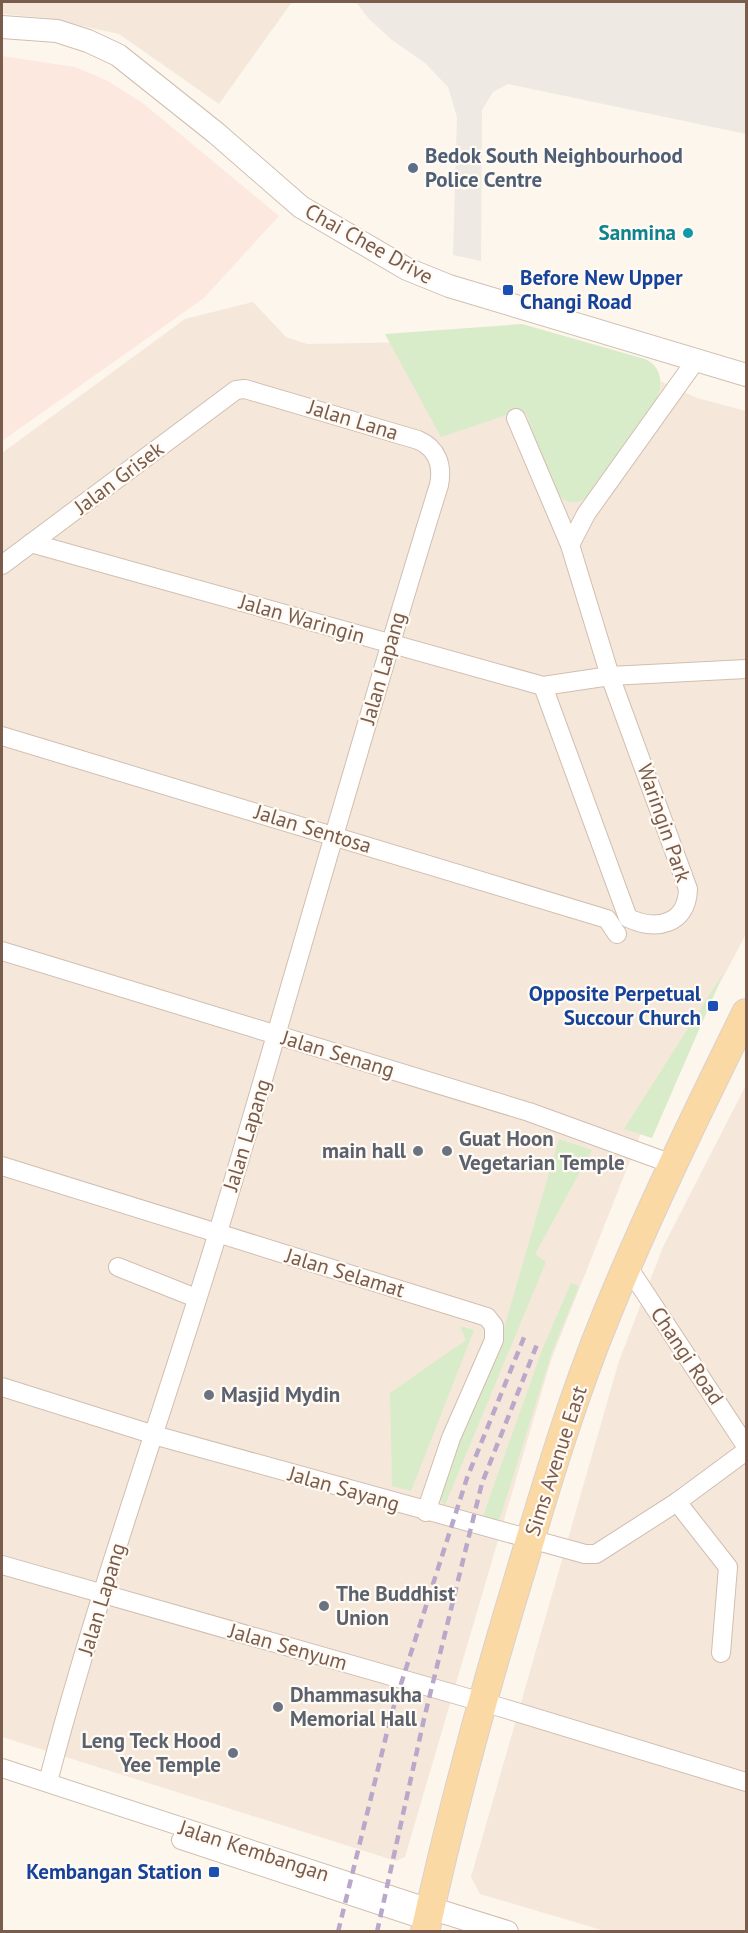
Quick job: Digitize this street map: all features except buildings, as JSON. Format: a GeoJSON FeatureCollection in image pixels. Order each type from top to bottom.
{"type":"FeatureCollection","features":[{"type":"Feature","properties":{"kind":"main road","name":"Sims Avenue East"},"geometry":{"type":"LineString","coordinates":[[427,1920],[480,1702],[530,1538],[585,1372],[672,1164],[747,1013]]}},
{"type":"Feature","properties":{"kind":"street","name":"Chai Chee Drive"},"geometry":{"type":"LineString","coordinates":[[2,27],[57,31],[88,41],[118,55],[216,133],[301,207],[407,269],[449,286],[747,375]]}},
{"type":"Feature","properties":{"kind":"street"},"geometry":{"type":"LineString","coordinates":[[570,546],[580,522],[696,360]]}},
{"type":"Feature","properties":{"kind":"street","name":"Jalan Lana"},"geometry":{"type":"LineString","coordinates":[[236,390],[245,389],[330,412],[422,442],[439,459],[441,473],[439,485]]}},
{"type":"Feature","properties":{"kind":"street","name":"Jalan Grisek"},"geometry":{"type":"LineString","coordinates":[[2,565],[236,390]]}},
{"type":"Feature","properties":{"kind":"street","name":"Waringin Park"},"geometry":{"type":"LineString","coordinates":[[516,418],[570,546],[610,676],[688,889],[682,911],[665,924],[649,926],[628,918],[543,686]]}},
{"type":"Feature","properties":{"kind":"street","name":"Jalan Lapang"},"geometry":{"type":"LineString","coordinates":[[48,1782],[103,1594],[217,1234],[389,644],[439,485]]}},
{"type":"Feature","properties":{"kind":"street","name":"Jalan Waringin"},"geometry":{"type":"LineString","coordinates":[[31,543],[543,686],[610,676],[747,669]]}},
{"type":"Feature","properties":{"kind":"street","name":"Jalan Sentosa"},"geometry":{"type":"LineString","coordinates":[[2,736],[607,919],[616,934]]}},
{"type":"Feature","properties":{"kind":"street","name":"Jalan Senang"},"geometry":{"type":"LineString","coordinates":[[2,951],[529,1112],[672,1164]]}},
{"type":"Feature","properties":{"kind":"street","name":"Jalan Selamat"},"geometry":{"type":"LineString","coordinates":[[2,1166],[487,1317],[494,1326],[494,1340],[451,1438],[426,1512]]}},
{"type":"Feature","properties":{"kind":"street"},"geometry":{"type":"LineString","coordinates":[[118,1267],[196,1298]]}},
{"type":"Feature","properties":{"kind":"street","name":"Changi Road"},"geometry":{"type":"LineString","coordinates":[[628,1267],[747,1446]]}},
{"type":"Feature","properties":{"kind":"street","name":"Jalan Sayang"},"geometry":{"type":"LineString","coordinates":[[2,1387],[153,1435],[585,1554],[596,1554],[677,1502],[747,1451]]}},
{"type":"Feature","properties":{"kind":"street"},"geometry":{"type":"LineString","coordinates":[[677,1502],[728,1567],[721,1653]]}},
{"type":"Feature","properties":{"kind":"street","name":"Jalan Senyum"},"geometry":{"type":"LineString","coordinates":[[2,1565],[480,1702],[747,1782]]}},
{"type":"Feature","properties":{"kind":"street","name":"Jalan Kembangan"},"geometry":{"type":"LineString","coordinates":[[2,1768],[48,1782],[456,1932]]}},
{"type":"Feature","properties":{"kind":"street","name":"Jalan Kembangan"},"geometry":{"type":"LineString","coordinates":[[2,1780],[427,1920],[507,1932]]}},
{"type":"Feature","properties":{"kind":"shaded area"},"geometry":{"type":"Polygon","coordinates":[[[2,2],[292,2],[219,104],[119,34],[45,18],[2,14],[2,2]]]}},
{"type":"Feature","properties":{"kind":"shaded area"},"geometry":{"type":"Polygon","coordinates":[[[356,2],[746,2],[746,134],[508,84],[493,92],[482,110],[481,261],[453,255],[457,117],[448,87],[425,63],[392,40],[369,19],[356,2]]]}},
{"type":"Feature","properties":{"kind":"shaded area"},"geometry":{"type":"Polygon","coordinates":[[[2,56],[75,67],[108,81],[144,104],[279,216],[204,298],[2,441],[2,56]]]}},
{"type":"Feature","properties":{"kind":"shaded area"},"geometry":{"type":"Polygon","coordinates":[[[253,302],[286,337],[307,344],[473,341],[608,357],[697,398],[746,411],[746,934],[643,1128],[551,1360],[405,1857],[396,1861],[2,1737],[2,453],[185,319],[253,302]]]}},
{"type":"Feature","properties":{"kind":"shaded area"},"geometry":{"type":"Polygon","coordinates":[[[746,1085],[746,1931],[605,1931],[480,1894],[471,1877],[619,1361],[663,1247],[746,1085]]]}},
{"type":"Feature","properties":{"kind":"green space"},"geometry":{"type":"Polygon","coordinates":[[[522,324],[645,359],[651,362],[660,377],[660,389],[656,401],[585,499],[580,501],[568,502],[559,494],[548,473],[527,415],[521,410],[441,437],[385,334],[522,324]]]}},
{"type":"Feature","properties":{"kind":"green space"},"geometry":{"type":"Polygon","coordinates":[[[724,972],[652,1138],[624,1129],[724,972]]]}},
{"type":"Feature","properties":{"kind":"green space"},"geometry":{"type":"Polygon","coordinates":[[[559,1139],[592,1150],[535,1254],[546,1262],[445,1505],[437,1498],[456,1437],[504,1328],[559,1139]]]}},
{"type":"Feature","properties":{"kind":"green space"},"geometry":{"type":"Polygon","coordinates":[[[571,1283],[579,1286],[552,1352],[500,1518],[497,1521],[483,1516],[542,1350],[571,1283]]]}},
{"type":"Feature","properties":{"kind":"green space"},"geometry":{"type":"Polygon","coordinates":[[[460,1326],[474,1330],[411,1491],[392,1486],[390,1393],[466,1340],[460,1326]]]}},
{"type":"Feature","properties":{"kind":"railway"},"geometry":{"type":"LineString","coordinates":[[338,1932],[392,1712],[467,1478],[525,1335]]}},
{"type":"Feature","properties":{"kind":"railway"},"geometry":{"type":"LineString","coordinates":[[377,1932],[424,1719],[482,1483],[538,1342]]}},
{"type":"Feature","properties":{"kind":"place","name":"Bedok South Neighbourhood Police Centre"},"geometry":{"type":"Point","coordinates":[413,168]}},
{"type":"Feature","properties":{"kind":"place","name":"Sanmina"},"geometry":{"type":"Point","coordinates":[688,233]}},
{"type":"Feature","properties":{"kind":"place","name":"Before New Upper Changi Road"},"geometry":{"type":"Point","coordinates":[508,290]}},
{"type":"Feature","properties":{"kind":"place","name":"Opposite Perpetual Succour Church"},"geometry":{"type":"Point","coordinates":[713,1006]}},
{"type":"Feature","properties":{"kind":"place","name":"main hall"},"geometry":{"type":"Point","coordinates":[418,1151]}},
{"type":"Feature","properties":{"kind":"place","name":"Guat Hoon Vegetarian Temple"},"geometry":{"type":"Point","coordinates":[447,1151]}},
{"type":"Feature","properties":{"kind":"place","name":"Masjid Mydin"},"geometry":{"type":"Point","coordinates":[209,1395]}},
{"type":"Feature","properties":{"kind":"place","name":"The Buddhist Union"},"geometry":{"type":"Point","coordinates":[324,1606]}},
{"type":"Feature","properties":{"kind":"place","name":"Dhammasukha Memorial Hall"},"geometry":{"type":"Point","coordinates":[278,1707]}},
{"type":"Feature","properties":{"kind":"place","name":"Leng Teck Hood Yee Temple"},"geometry":{"type":"Point","coordinates":[233,1753]}},
{"type":"Feature","properties":{"kind":"place","name":"Kembangan Station"},"geometry":{"type":"Point","coordinates":[214,1872]}}]}
